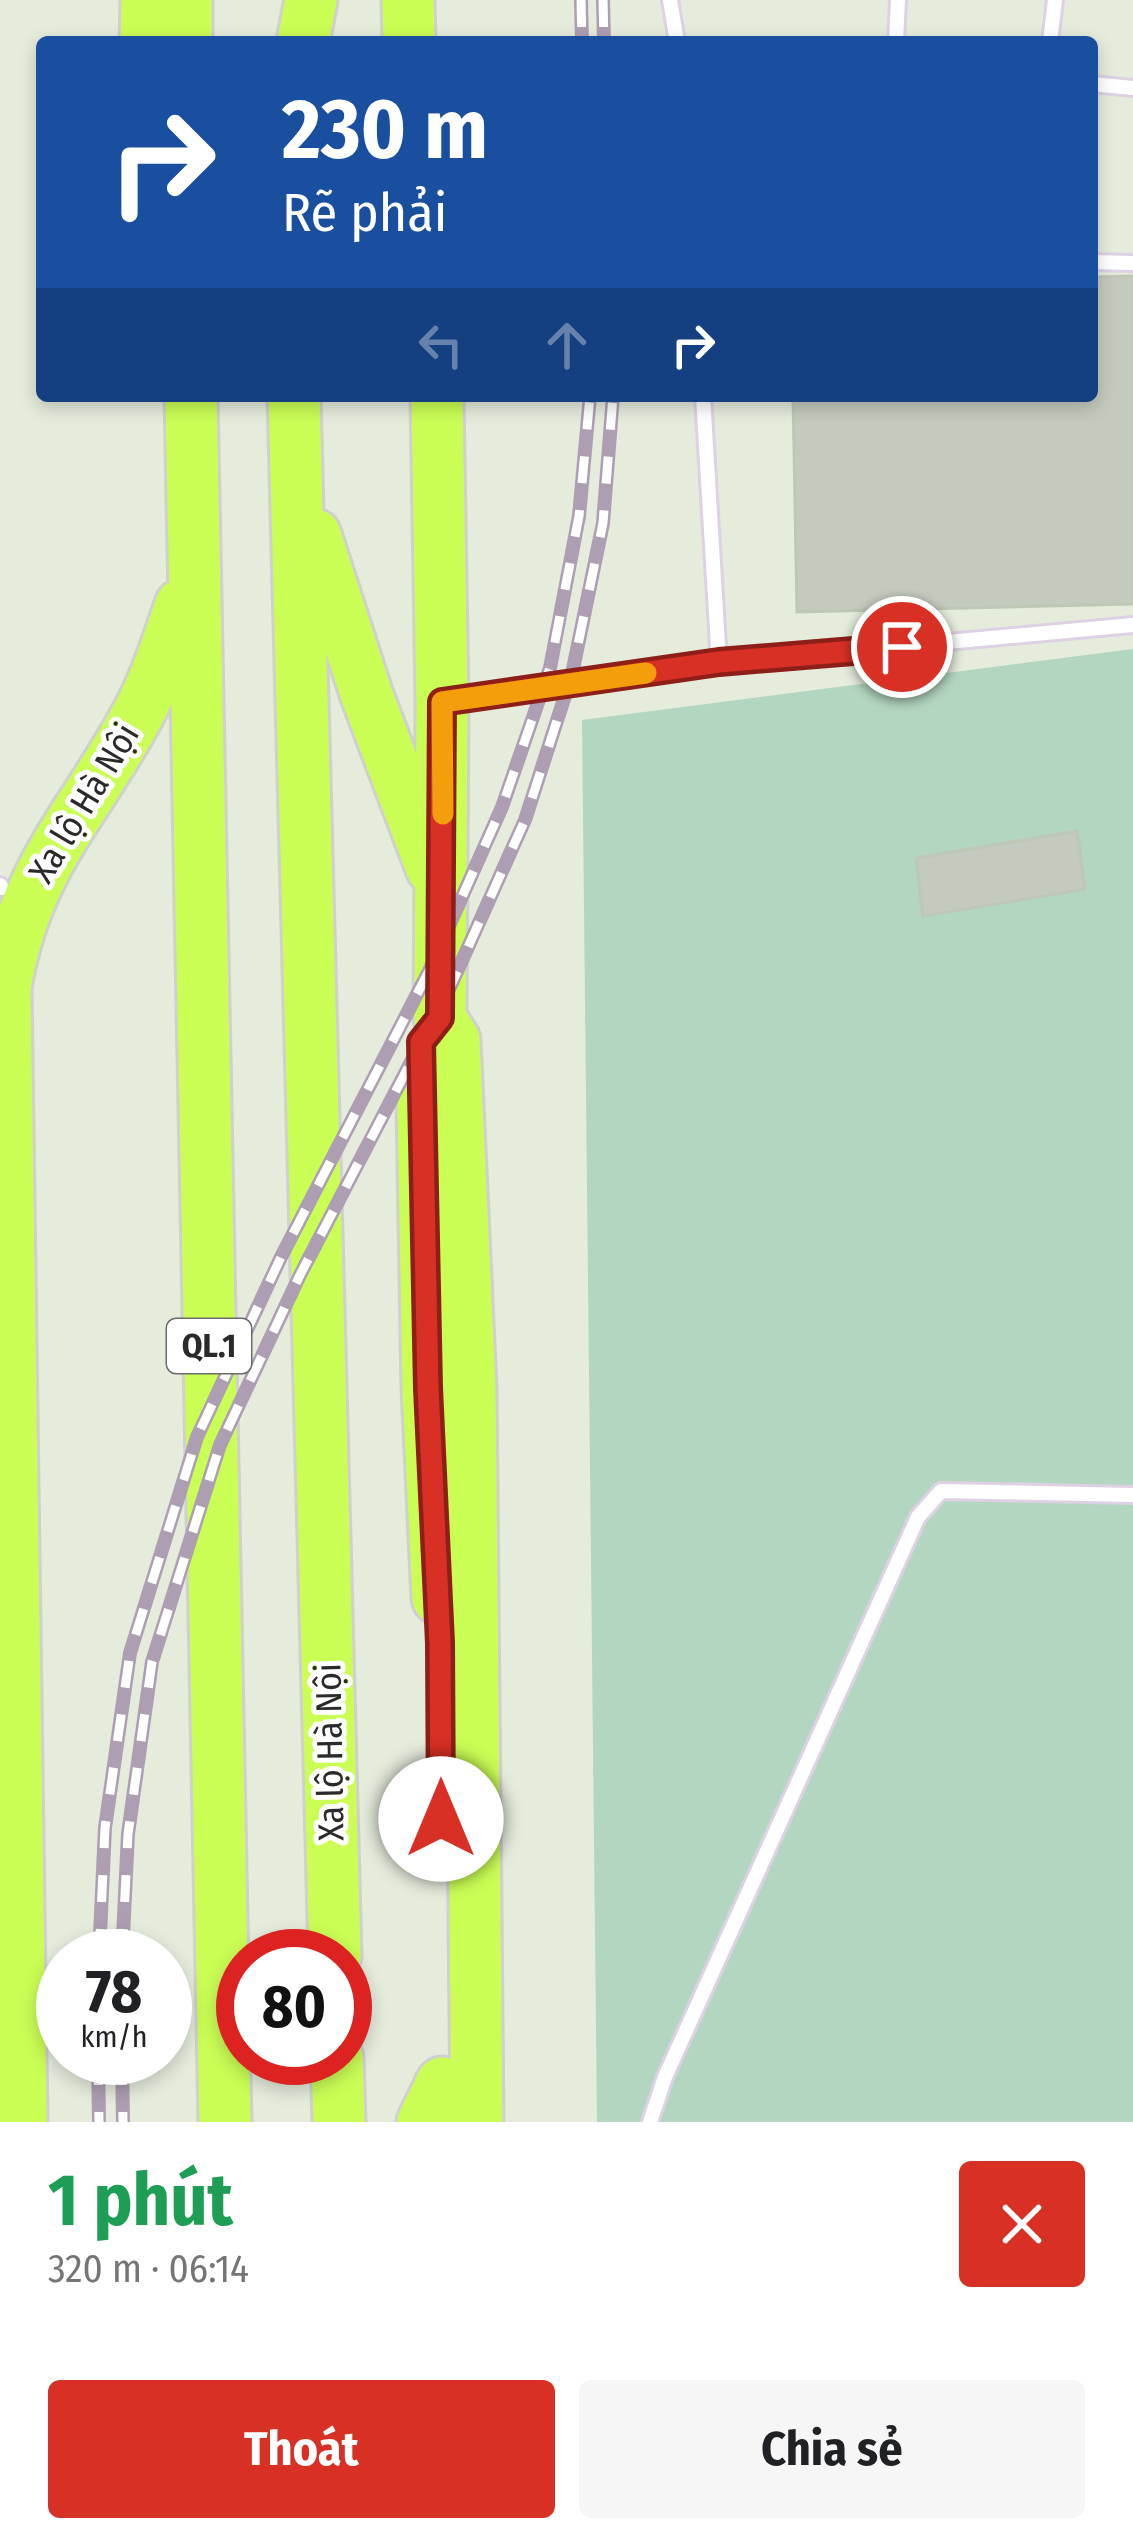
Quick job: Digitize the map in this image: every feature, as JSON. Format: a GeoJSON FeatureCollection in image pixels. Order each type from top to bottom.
{"type":"FeatureCollection","features":[{"type":"Feature","properties":{"kind":"highway"},"geometry":{"type":"LineString","coordinates":[[150,23],[185,0]]}},
{"type":"Feature","properties":{"kind":"highway"},"geometry":{"type":"LineString","coordinates":[[284,0],[284,36]]}},
{"type":"Feature","properties":{"kind":"highway"},"geometry":{"type":"LineString","coordinates":[[305,36],[311,0]]}},
{"type":"Feature","properties":{"kind":"highway"},"geometry":{"type":"LineString","coordinates":[[408,0],[409,36]]}},
{"type":"Feature","properties":{"kind":"highway"},"geometry":{"type":"LineString","coordinates":[[441,0],[442,36]]}},
{"type":"Feature","properties":{"kind":"highway","name":"Xa lộ Hà Nội"},"geometry":{"type":"LineString","coordinates":[[21,2122],[8,1597],[7,892],[113,702],[152,607],[160,561],[156,402]]}},
{"type":"Feature","properties":{"kind":"highway","name":"Xa lộ Hà Nội"},"geometry":{"type":"LineString","coordinates":[[191,402],[225,2122]]}},
{"type":"Feature","properties":{"kind":"highway","name":"Xa lộ Hà Nội"},"geometry":{"type":"LineString","coordinates":[[294,402],[334,1929]]}},
{"type":"Feature","properties":{"kind":"highway"},"geometry":{"type":"LineString","coordinates":[[436,402],[443,897],[440,1018],[421,1042],[452,1527],[477,2122]]}},
{"type":"Feature","properties":{"kind":"highway"},"geometry":{"type":"LineString","coordinates":[[297,477],[366,693],[443,897]]}},
{"type":"Feature","properties":{"kind":"highway","name":"Xa lộ Hà Nội"},"geometry":{"type":"LineString","coordinates":[[7,892],[48,855],[121,744],[157,676],[193,570]]}},
{"type":"Feature","properties":{"kind":"highway"},"geometry":{"type":"LineString","coordinates":[[436,2109],[440,1643],[452,1527]]}},
{"type":"Feature","properties":{"kind":"highway"},"geometry":{"type":"LineString","coordinates":[[338,2085],[339,2122]]}},
{"type":"Feature","properties":{"kind":"lane"},"geometry":{"type":"LineString","coordinates":[[670,0],[676,36]]}},
{"type":"Feature","properties":{"kind":"lane"},"geometry":{"type":"LineString","coordinates":[[896,36],[898,0]]}},
{"type":"Feature","properties":{"kind":"lane"},"geometry":{"type":"LineString","coordinates":[[1052,36],[1055,0]]}},
{"type":"Feature","properties":{"kind":"lane"},"geometry":{"type":"LineString","coordinates":[[1098,85],[1133,88]]}},
{"type":"Feature","properties":{"kind":"lane"},"geometry":{"type":"LineString","coordinates":[[1098,262],[1133,263]]}},
{"type":"Feature","properties":{"kind":"lane"},"geometry":{"type":"LineString","coordinates":[[703,402],[719,662]]}},
{"type":"Feature","properties":{"kind":"lane"},"geometry":{"type":"LineString","coordinates":[[442,702],[719,662],[1133,625]]}},
{"type":"Feature","properties":{"kind":"lane"},"geometry":{"type":"LineString","coordinates":[[650,2122],[665,2078],[918,1516],[941,1491],[1133,1495]]}},
{"type":"Feature","properties":{"kind":"green space"},"geometry":{"type":"Polygon","coordinates":[[[1133,649],[1133,2122],[597,2122],[582,720],[1133,649]]]}},
{"type":"Feature","properties":{"kind":"building"},"geometry":{"type":"Polygon","coordinates":[[[1133,276],[1133,604],[797,612],[793,402],[1098,402],[1098,277],[1133,276]]]}},
{"type":"Feature","properties":{"kind":"building"},"geometry":{"type":"Polygon","coordinates":[[[1077,831],[1085,889],[923,916],[916,858],[1077,831]]]}},
{"type":"Feature","properties":{"kind":"railway"},"geometry":{"type":"LineString","coordinates":[[581,0],[582,36]]}},
{"type":"Feature","properties":{"kind":"railway"},"geometry":{"type":"LineString","coordinates":[[603,0],[604,36]]}},
{"type":"Feature","properties":{"kind":"railway"},"geometry":{"type":"LineString","coordinates":[[100,1929],[105,1828],[130,1653],[197,1437],[281,1257],[429,971],[502,807],[550,668],[579,516],[589,402]]}},
{"type":"Feature","properties":{"kind":"railway"},"geometry":{"type":"LineString","coordinates":[[123,1929],[128,1834],[152,1662],[220,1445],[300,1275],[452,983],[525,820],[572,674],[603,523],[613,402]]}},
{"type":"Feature","properties":{"kind":"railway"},"geometry":{"type":"LineString","coordinates":[[98,2085],[99,2122]]}},
{"type":"Feature","properties":{"kind":"railway"},"geometry":{"type":"LineString","coordinates":[[122,2085],[123,2122]]}},
{"type":"Feature","properties":{"kind":"slow traffic"},"geometry":{"type":"LineString","coordinates":[[443,814],[442,702],[646,673]]}},
{"type":"Feature","properties":{"kind":"route"},"geometry":{"type":"LineString","coordinates":[[441,1819],[421,1042],[440,1018],[442,702],[719,662],[902,647]]}}]}
